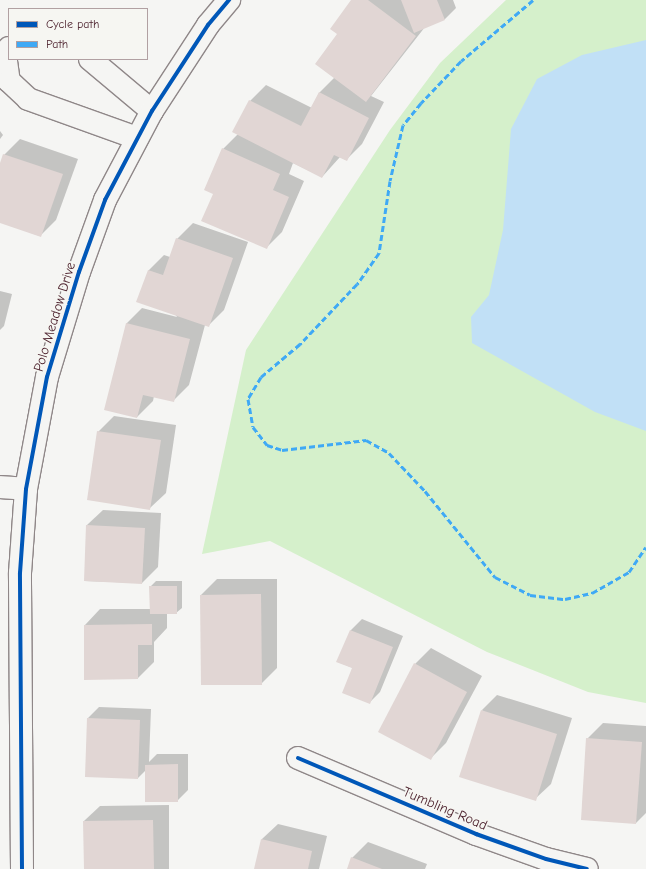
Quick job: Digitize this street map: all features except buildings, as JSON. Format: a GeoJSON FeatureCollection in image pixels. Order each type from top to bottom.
{"type":"FeatureCollection","features":[{"type":"Feature","properties":{"kind":"street","name":"Polo Meadow Drive"},"geometry":{"type":"LineString","coordinates":[[22,869],[20,573],[26,489],[47,377],[59,333],[105,200],[152,111],[208,25],[229,0]]}},
{"type":"Feature","properties":{"kind":"street"},"geometry":{"type":"LineString","coordinates":[[8,49],[4,54],[9,81],[28,99],[137,138]]}},
{"type":"Feature","properties":{"kind":"street"},"geometry":{"type":"LineString","coordinates":[[91,60],[152,111]]}},
{"type":"Feature","properties":{"kind":"street"},"geometry":{"type":"LineString","coordinates":[[0,487],[26,489]]}},
{"type":"Feature","properties":{"kind":"street","name":"Tumbling Road"},"geometry":{"type":"LineString","coordinates":[[298,758],[476,834],[546,859],[587,869]]}},
{"type":"Feature","properties":{"kind":"green space"},"geometry":{"type":"Polygon","coordinates":[[[506,0],[646,0],[646,703],[588,692],[487,652],[270,541],[202,554],[246,350],[390,130],[440,63],[506,0]]]}},
{"type":"Feature","properties":{"kind":"water"},"geometry":{"type":"Polygon","coordinates":[[[646,40],[646,431],[595,412],[472,343],[471,317],[489,295],[503,230],[511,129],[537,79],[582,55],[646,40]]]}},
{"type":"Feature","properties":{"kind":"marked path"},"geometry":{"type":"LineString","coordinates":[[533,0],[461,61],[421,103],[403,125],[390,181],[379,253],[357,284],[300,344],[261,377],[248,399],[253,427],[267,445],[282,450],[366,440],[389,453],[425,491],[495,577],[530,595],[565,599],[592,593],[629,572],[646,547]]}},
{"type":"Feature","properties":{"kind":"cycle path"},"geometry":{"type":"LineString","coordinates":[[22,869],[20,573],[26,489],[47,377],[79,272],[105,200],[152,111],[208,25],[229,0]]}},
{"type":"Feature","properties":{"kind":"cycle path"},"geometry":{"type":"LineString","coordinates":[[298,758],[476,834],[546,859],[587,869]]}}]}
